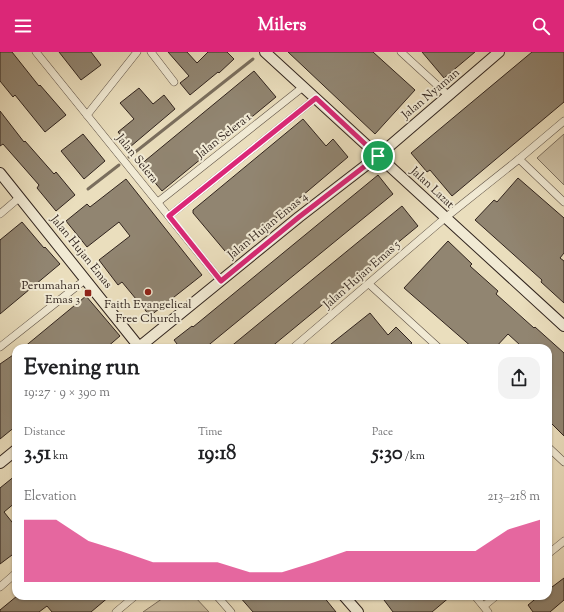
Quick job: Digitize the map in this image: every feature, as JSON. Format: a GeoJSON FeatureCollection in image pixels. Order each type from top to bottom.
{"type":"FeatureCollection","features":[{"type":"Feature","properties":{"kind":"street","name":"Jalan Selera"},"geometry":{"type":"LineString","coordinates":[[36,52],[221,281]]}},
{"type":"Feature","properties":{"kind":"street"},"geometry":{"type":"LineString","coordinates":[[87,114],[137,52]]}},
{"type":"Feature","properties":{"kind":"street"},"geometry":{"type":"LineString","coordinates":[[151,52],[174,82]]}},
{"type":"Feature","properties":{"kind":"street","name":"Jalan Lazat"},"geometry":{"type":"LineString","coordinates":[[266,52],[564,326]]}},
{"type":"Feature","properties":{"kind":"street"},"geometry":{"type":"LineString","coordinates":[[401,52],[449,96]]}},
{"type":"Feature","properties":{"kind":"street","name":"Jalan Nyaman"},"geometry":{"type":"LineString","coordinates":[[378,156],[499,52]]}},
{"type":"Feature","properties":{"kind":"street","name":"Jalan Selera 1"},"geometry":{"type":"LineString","coordinates":[[158,202],[303,87]]}},
{"type":"Feature","properties":{"kind":"street"},"geometry":{"type":"LineString","coordinates":[[169,216],[316,98]]}},
{"type":"Feature","properties":{"kind":"street","name":"Jalan Hujan Emas 5"},"geometry":{"type":"LineString","coordinates":[[298,344],[445,218],[519,159],[564,120]]}},
{"type":"Feature","properties":{"kind":"street","name":"Jalan Hujan Emas 4"},"geometry":{"type":"LineString","coordinates":[[145,344],[299,217],[378,156]]}},
{"type":"Feature","properties":{"kind":"street"},"geometry":{"type":"LineString","coordinates":[[519,159],[564,202]]}},
{"type":"Feature","properties":{"kind":"street","name":"Jalan Hujan Emas"},"geometry":{"type":"LineString","coordinates":[[0,173],[137,344]]}},
{"type":"Feature","properties":{"kind":"street"},"geometry":{"type":"LineString","coordinates":[[0,214],[20,197]]}},
{"type":"Feature","properties":{"kind":"street"},"geometry":{"type":"LineString","coordinates":[[0,347],[86,279]]}},
{"type":"Feature","properties":{"kind":"street"},"geometry":{"type":"LineString","coordinates":[[369,284],[435,344]]}},
{"type":"Feature","properties":{"kind":"street"},"geometry":{"type":"LineString","coordinates":[[552,451],[564,462]]}},
{"type":"Feature","properties":{"kind":"street"},"geometry":{"type":"LineString","coordinates":[[0,463],[12,453]]}},
{"type":"Feature","properties":{"kind":"street"},"geometry":{"type":"LineString","coordinates":[[552,551],[564,541]]}},
{"type":"Feature","properties":{"kind":"street"},"geometry":{"type":"LineString","coordinates":[[0,587],[12,576]]}},
{"type":"Feature","properties":{"kind":"street"},"geometry":{"type":"LineString","coordinates":[[116,612],[130,600]]}},
{"type":"Feature","properties":{"kind":"street"},"geometry":{"type":"LineString","coordinates":[[220,600],[231,612]]}},
{"type":"Feature","properties":{"kind":"street"},"geometry":{"type":"LineString","coordinates":[[348,600],[358,612]]}},
{"type":"Feature","properties":{"kind":"street"},"geometry":{"type":"LineString","coordinates":[[478,600],[486,609],[493,600]]}},
{"type":"Feature","properties":{"kind":"shaded area"},"geometry":{"type":"Polygon","coordinates":[[[564,134],[564,185],[537,158],[564,134]]]}},
{"type":"Feature","properties":{"kind":"shaded area"},"geometry":{"type":"Polygon","coordinates":[[[160,600],[198,600],[209,612],[143,612],[160,600]]]}},
{"type":"Feature","properties":{"kind":"building"},"geometry":{"type":"Polygon","coordinates":[[[0,52],[12,52],[39,86],[40,85],[66,115],[45,132],[15,95],[13,97],[0,81],[0,52]]]}},
{"type":"Feature","properties":{"kind":"building"},"geometry":{"type":"Polygon","coordinates":[[[59,52],[91,52],[101,65],[81,80],[59,52]]]}},
{"type":"Feature","properties":{"kind":"building"},"geometry":{"type":"Polygon","coordinates":[[[168,52],[187,52],[197,63],[208,52],[227,52],[234,59],[219,73],[218,72],[190,95],[180,83],[189,76],[168,52]]]}},
{"type":"Feature","properties":{"kind":"building"},"geometry":{"type":"Polygon","coordinates":[[[288,52],[373,52],[415,90],[375,134],[288,52]]]}},
{"type":"Feature","properties":{"kind":"building"},"geometry":{"type":"Polygon","coordinates":[[[422,52],[475,52],[444,78],[422,52]]]}},
{"type":"Feature","properties":{"kind":"building"},"geometry":{"type":"Polygon","coordinates":[[[532,52],[564,52],[564,102],[452,196],[430,170],[427,172],[411,153],[532,52]]]}},
{"type":"Feature","properties":{"kind":"building"},"geometry":{"type":"Polygon","coordinates":[[[254,71],[276,97],[162,191],[140,165],[254,71]]]}},
{"type":"Feature","properties":{"kind":"building"},"geometry":{"type":"Polygon","coordinates":[[[139,88],[153,104],[164,95],[175,109],[130,147],[118,132],[134,119],[120,103],[139,88]]]}},
{"type":"Feature","properties":{"kind":"building"},"geometry":{"type":"Polygon","coordinates":[[[0,111],[24,142],[25,141],[54,174],[56,172],[75,195],[56,211],[37,188],[39,185],[3,144],[0,146],[0,111]]]}},
{"type":"Feature","properties":{"kind":"building"},"geometry":{"type":"Polygon","coordinates":[[[303,119],[326,146],[333,139],[348,157],[230,257],[193,213],[193,210],[303,119]]]}},
{"type":"Feature","properties":{"kind":"building"},"geometry":{"type":"Polygon","coordinates":[[[83,134],[105,161],[84,179],[61,151],[83,134]]]}},
{"type":"Feature","properties":{"kind":"building"},"geometry":{"type":"Polygon","coordinates":[[[378,175],[393,194],[210,344],[177,344],[174,340],[192,326],[193,327],[378,175]]]}},
{"type":"Feature","properties":{"kind":"building"},"geometry":{"type":"Polygon","coordinates":[[[518,178],[564,218],[564,253],[560,258],[564,261],[564,303],[541,282],[542,280],[475,220],[494,200],[497,202],[518,178]]]}},
{"type":"Feature","properties":{"kind":"building"},"geometry":{"type":"Polygon","coordinates":[[[126,179],[202,275],[150,316],[122,282],[118,285],[99,260],[130,236],[119,222],[87,247],[66,221],[87,204],[90,207],[126,179]]]}},
{"type":"Feature","properties":{"kind":"building"},"geometry":{"type":"Polygon","coordinates":[[[402,206],[418,226],[275,344],[234,344],[402,206]]]}},
{"type":"Feature","properties":{"kind":"building"},"geometry":{"type":"Polygon","coordinates":[[[22,222],[60,264],[0,314],[0,240],[22,222]]]}},
{"type":"Feature","properties":{"kind":"building"},"geometry":{"type":"Polygon","coordinates":[[[448,241],[472,264],[470,266],[498,291],[496,294],[564,353],[564,436],[552,424],[552,344],[519,344],[508,334],[499,344],[468,344],[404,288],[448,241]]]}},
{"type":"Feature","properties":{"kind":"building"},"geometry":{"type":"Polygon","coordinates":[[[86,296],[120,336],[111,344],[28,344],[86,296]]]}},
{"type":"Feature","properties":{"kind":"building"},"geometry":{"type":"Polygon","coordinates":[[[370,313],[388,335],[396,327],[412,343],[411,344],[331,344],[370,313]]]}},
{"type":"Feature","properties":{"kind":"building"},"geometry":{"type":"Polygon","coordinates":[[[12,356],[12,429],[0,439],[0,364],[12,356]]]}},
{"type":"Feature","properties":{"kind":"building"},"geometry":{"type":"Polygon","coordinates":[[[12,478],[12,505],[4,512],[12,522],[12,555],[0,564],[0,488],[12,478]]]}},
{"type":"Feature","properties":{"kind":"building"},"geometry":{"type":"Polygon","coordinates":[[[564,578],[564,600],[550,612],[533,612],[528,605],[534,600],[552,600],[552,587],[564,578]]]}},
{"type":"Feature","properties":{"kind":"building"},"geometry":{"type":"Polygon","coordinates":[[[12,600],[105,600],[91,612],[52,612],[47,606],[39,612],[0,612],[0,610],[12,600]]]}},
{"type":"Feature","properties":{"kind":"building"},"geometry":{"type":"Polygon","coordinates":[[[242,600],[326,600],[336,612],[253,612],[242,600]]]}},
{"type":"Feature","properties":{"kind":"building"},"geometry":{"type":"Polygon","coordinates":[[[384,600],[446,600],[432,612],[393,612],[384,600]]]}},
{"type":"Feature","properties":{"kind":"waterway"},"geometry":{"type":"LineString","coordinates":[[129,157],[253,59]]}},
{"type":"Feature","properties":{"kind":"waterway"},"geometry":{"type":"LineString","coordinates":[[88,189],[119,165]]}},
{"type":"Feature","properties":{"kind":"place","name":"Faith Evangelical Free Church"},"geometry":{"type":"Point","coordinates":[148,292]}},
{"type":"Feature","properties":{"kind":"place","name":"Perumahan Emas 3"},"geometry":{"type":"Point","coordinates":[88,293]}},
{"type":"Feature","properties":{"kind":"route"},"geometry":{"type":"LineString","coordinates":[[316,98],[378,156],[291,223],[221,281],[169,216],[316,98]]}}]}
